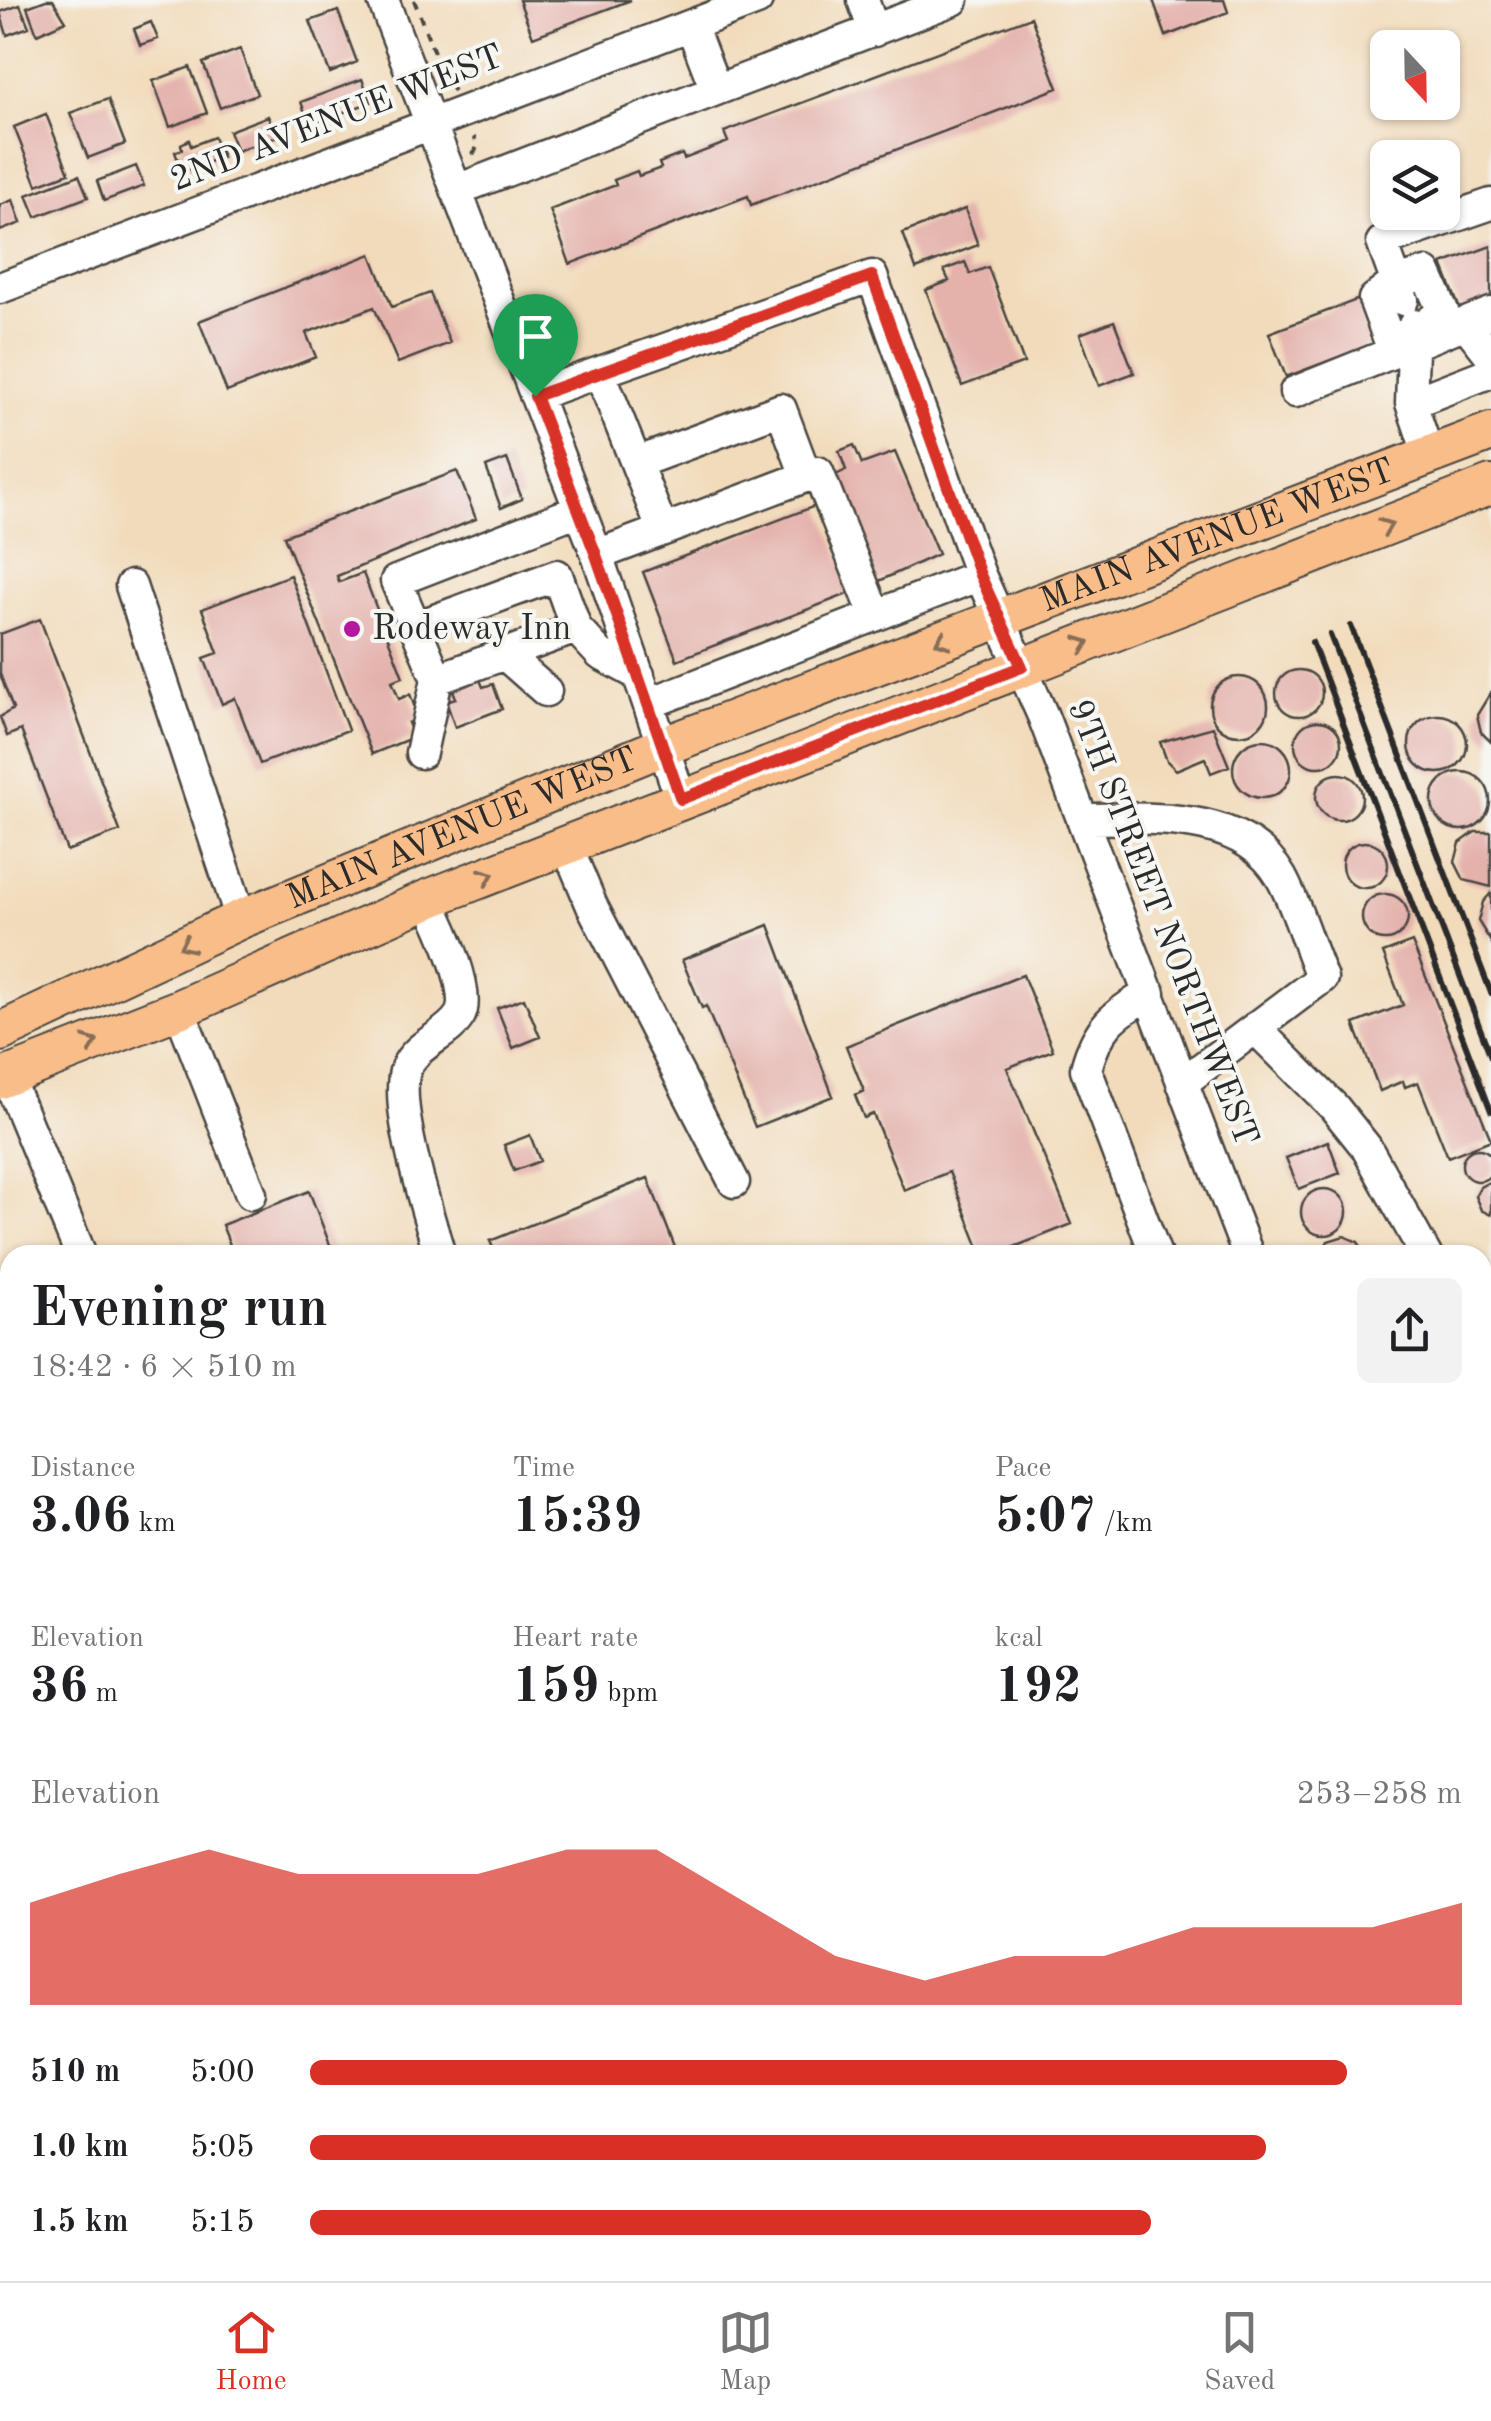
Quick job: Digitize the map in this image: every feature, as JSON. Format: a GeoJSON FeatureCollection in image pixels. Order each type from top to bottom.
{"type":"FeatureCollection","features":[{"type":"Feature","properties":{"kind":"main road","name":"MAIN AVENUE WEST"},"geometry":{"type":"LineString","coordinates":[[0,1032],[241,919],[664,746],[1491,432]]}},
{"type":"Feature","properties":{"kind":"main road","name":"MAIN AVENUE WEST"},"geometry":{"type":"LineString","coordinates":[[4,1078],[179,1009],[428,898],[1491,485]]}},
{"type":"Feature","properties":{"kind":"street"},"geometry":{"type":"LineString","coordinates":[[384,0],[580,510],[681,799]]}},
{"type":"Feature","properties":{"kind":"street","name":"2ND AVENUE WEST"},"geometry":{"type":"LineString","coordinates":[[0,288],[758,0]]}},
{"type":"Feature","properties":{"kind":"street"},"geometry":{"type":"LineString","coordinates":[[863,0],[874,32]]}},
{"type":"Feature","properties":{"kind":"street"},"geometry":{"type":"LineString","coordinates":[[457,190],[954,0]]}},
{"type":"Feature","properties":{"kind":"street"},"geometry":{"type":"LineString","coordinates":[[691,25],[716,90]]}},
{"type":"Feature","properties":{"kind":"street"},"geometry":{"type":"LineString","coordinates":[[1428,456],[1411,403],[1409,316],[1382,242],[1491,204]]}},
{"type":"Feature","properties":{"kind":"street","name":"9TH STREET NORTHWEST"},"geometry":{"type":"LineString","coordinates":[[600,373],[872,276],[980,575],[1022,667],[1150,993],[1241,1245]]}},
{"type":"Feature","properties":{"kind":"street"},"geometry":{"type":"LineString","coordinates":[[1295,392],[1409,316],[1484,317],[1491,356]]}},
{"type":"Feature","properties":{"kind":"street"},"geometry":{"type":"LineString","coordinates":[[1411,403],[1491,372]]}},
{"type":"Feature","properties":{"kind":"street"},"geometry":{"type":"LineString","coordinates":[[535,396],[600,373],[662,529]]}},
{"type":"Feature","properties":{"kind":"street"},"geometry":{"type":"LineString","coordinates":[[636,463],[781,409],[806,476]]}},
{"type":"Feature","properties":{"kind":"street"},"geometry":{"type":"LineString","coordinates":[[596,555],[818,472],[875,615]]}},
{"type":"Feature","properties":{"kind":"street"},"geometry":{"type":"LineString","coordinates":[[421,753],[437,679],[396,581],[580,510]]}},
{"type":"Feature","properties":{"kind":"street"},"geometry":{"type":"LineString","coordinates":[[540,527],[576,628],[600,654],[644,689]]}},
{"type":"Feature","properties":{"kind":"street"},"geometry":{"type":"LineString","coordinates":[[416,627],[557,575]]}},
{"type":"Feature","properties":{"kind":"street"},"geometry":{"type":"LineString","coordinates":[[644,689],[875,615],[980,575]]}},
{"type":"Feature","properties":{"kind":"street"},"geometry":{"type":"LineString","coordinates":[[131,586],[241,919]]}},
{"type":"Feature","properties":{"kind":"street"},"geometry":{"type":"LineString","coordinates":[[437,679],[576,628]]}},
{"type":"Feature","properties":{"kind":"street"},"geometry":{"type":"LineString","coordinates":[[504,654],[546,690]]}},
{"type":"Feature","properties":{"kind":"street"},"geometry":{"type":"LineString","coordinates":[[1082,819],[1187,819],[1256,846],[1280,876],[1322,978],[1182,1083]]}},
{"type":"Feature","properties":{"kind":"street"},"geometry":{"type":"LineString","coordinates":[[566,844],[592,906],[734,1182]]}},
{"type":"Feature","properties":{"kind":"street"},"geometry":{"type":"LineString","coordinates":[[428,898],[449,942],[462,1005],[460,1016],[424,1044],[406,1068],[404,1091],[415,1171],[437,1245]]}},
{"type":"Feature","properties":{"kind":"street"},"geometry":{"type":"LineString","coordinates":[[1150,993],[1110,1016],[1094,1040],[1086,1069],[1152,1245]]}},
{"type":"Feature","properties":{"kind":"street"},"geometry":{"type":"LineString","coordinates":[[179,1009],[251,1194]]}},
{"type":"Feature","properties":{"kind":"street"},"geometry":{"type":"LineString","coordinates":[[1256,1028],[1366,1147],[1420,1245]]}},
{"type":"Feature","properties":{"kind":"street"},"geometry":{"type":"LineString","coordinates":[[4,1078],[77,1245]]}},
{"type":"Feature","properties":{"kind":"path"},"geometry":{"type":"LineString","coordinates":[[414,0],[450,84]]}},
{"type":"Feature","properties":{"kind":"building"},"geometry":{"type":"Polygon","coordinates":[[[53,0],[66,21],[37,34],[27,7],[53,0]]]}},
{"type":"Feature","properties":{"kind":"building"},"geometry":{"type":"Polygon","coordinates":[[[519,0],[631,0],[533,37],[519,0]]]}},
{"type":"Feature","properties":{"kind":"building"},"geometry":{"type":"Polygon","coordinates":[[[1153,0],[1224,0],[1228,12],[1166,36],[1153,0]]]}},
{"type":"Feature","properties":{"kind":"building"},"geometry":{"type":"Polygon","coordinates":[[[20,5],[29,27],[7,35],[0,12],[20,5]]]}},
{"type":"Feature","properties":{"kind":"building"},"geometry":{"type":"Polygon","coordinates":[[[338,11],[357,62],[330,73],[310,21],[338,11]]]}},
{"type":"Feature","properties":{"kind":"building"},"geometry":{"type":"Polygon","coordinates":[[[1031,17],[1058,88],[751,205],[748,196],[570,264],[550,210],[616,185],[614,180],[637,171],[639,176],[682,154],[684,159],[728,142],[724,132],[1031,17]]]}},
{"type":"Feature","properties":{"kind":"building"},"geometry":{"type":"Polygon","coordinates":[[[151,22],[158,39],[140,45],[134,29],[151,22]]]}},
{"type":"Feature","properties":{"kind":"building"},"geometry":{"type":"Polygon","coordinates":[[[240,49],[257,94],[220,108],[203,63],[240,49]]]}},
{"type":"Feature","properties":{"kind":"building"},"geometry":{"type":"Polygon","coordinates":[[[190,67],[207,113],[170,127],[153,81],[190,67]]]}},
{"type":"Feature","properties":{"kind":"building"},"geometry":{"type":"Polygon","coordinates":[[[362,79],[371,102],[310,125],[301,102],[362,79]]]}},
{"type":"Feature","properties":{"kind":"building"},"geometry":{"type":"Polygon","coordinates":[[[108,99],[125,144],[88,158],[70,113],[108,99]]]}},
{"type":"Feature","properties":{"kind":"building"},"geometry":{"type":"Polygon","coordinates":[[[46,114],[69,173],[37,185],[14,127],[46,114]]]}},
{"type":"Feature","properties":{"kind":"building"},"geometry":{"type":"Polygon","coordinates":[[[268,116],[276,137],[237,151],[229,131],[268,116]]]}},
{"type":"Feature","properties":{"kind":"building"},"geometry":{"type":"Polygon","coordinates":[[[214,137],[222,157],[182,172],[175,152],[182,149],[181,144],[189,140],[191,146],[214,137]]]}},
{"type":"Feature","properties":{"kind":"building"},"geometry":{"type":"Polygon","coordinates":[[[136,166],[144,186],[104,201],[97,181],[136,166]]]}},
{"type":"Feature","properties":{"kind":"building"},"geometry":{"type":"Polygon","coordinates":[[[79,175],[88,197],[36,217],[27,195],[79,175]]]}},
{"type":"Feature","properties":{"kind":"building"},"geometry":{"type":"Polygon","coordinates":[[[13,200],[21,223],[0,231],[0,205],[13,200]]]}},
{"type":"Feature","properties":{"kind":"building"},"geometry":{"type":"Polygon","coordinates":[[[965,209],[978,245],[916,269],[903,233],[965,209]]]}},
{"type":"Feature","properties":{"kind":"building"},"geometry":{"type":"Polygon","coordinates":[[[1491,246],[1491,301],[1461,312],[1442,264],[1491,246]]]}},
{"type":"Feature","properties":{"kind":"building"},"geometry":{"type":"Polygon","coordinates":[[[371,254],[392,307],[430,293],[450,343],[398,363],[374,307],[306,333],[316,357],[227,392],[199,321],[371,254]]]}},
{"type":"Feature","properties":{"kind":"building"},"geometry":{"type":"Polygon","coordinates":[[[965,262],[970,274],[988,267],[1024,363],[962,386],[926,290],[949,281],[944,270],[965,262]]]}},
{"type":"Feature","properties":{"kind":"building"},"geometry":{"type":"Polygon","coordinates":[[[1359,299],[1376,343],[1286,377],[1269,333],[1359,299]]]}},
{"type":"Feature","properties":{"kind":"building"},"geometry":{"type":"Polygon","coordinates":[[[1114,321],[1134,373],[1099,386],[1080,334],[1114,321]]]}},
{"type":"Feature","properties":{"kind":"building"},"geometry":{"type":"Polygon","coordinates":[[[854,445],[862,464],[895,452],[938,554],[877,582],[836,475],[846,470],[839,451],[854,445]]]}},
{"type":"Feature","properties":{"kind":"building"},"geometry":{"type":"Polygon","coordinates":[[[507,459],[522,499],[501,508],[486,467],[507,459]]]}},
{"type":"Feature","properties":{"kind":"building","name":"Rodeway Inn"},"geometry":{"type":"Polygon","coordinates":[[[457,471],[476,519],[337,576],[339,582],[363,573],[403,677],[392,681],[399,699],[410,694],[419,719],[408,723],[414,737],[372,754],[284,536],[457,471]]]}},
{"type":"Feature","properties":{"kind":"building"},"geometry":{"type":"Polygon","coordinates":[[[820,504],[853,592],[677,660],[643,572],[820,504]]]}},
{"type":"Feature","properties":{"kind":"building"},"geometry":{"type":"Polygon","coordinates":[[[290,575],[348,730],[260,764],[235,698],[222,704],[204,658],[218,653],[202,609],[290,575]]]}},
{"type":"Feature","properties":{"kind":"building"},"geometry":{"type":"Polygon","coordinates":[[[40,619],[120,831],[67,851],[21,730],[7,736],[0,717],[13,709],[0,674],[0,634],[40,619]]]}},
{"type":"Feature","properties":{"kind":"building"},"geometry":{"type":"Polygon","coordinates":[[[1299,670],[1315,677],[1322,693],[1315,709],[1299,716],[1283,709],[1276,693],[1283,677],[1299,670]]]}},
{"type":"Feature","properties":{"kind":"building"},"geometry":{"type":"Polygon","coordinates":[[[478,675],[483,687],[493,684],[502,709],[455,727],[446,701],[456,698],[451,685],[478,675]]]}},
{"type":"Feature","properties":{"kind":"building"},"geometry":{"type":"Polygon","coordinates":[[[1239,677],[1259,686],[1268,706],[1259,726],[1239,735],[1219,726],[1210,706],[1219,686],[1239,677]]]}},
{"type":"Feature","properties":{"kind":"building"},"geometry":{"type":"Polygon","coordinates":[[[1491,692],[1491,742],[1481,732],[1477,715],[1491,692]]]}},
{"type":"Feature","properties":{"kind":"building"},"geometry":{"type":"Polygon","coordinates":[[[1438,715],[1458,724],[1467,744],[1458,764],[1438,773],[1418,764],[1409,744],[1418,724],[1438,715]]]}},
{"type":"Feature","properties":{"kind":"building"},"geometry":{"type":"Polygon","coordinates":[[[1318,721],[1334,728],[1341,744],[1334,760],[1318,767],[1302,760],[1295,744],[1302,728],[1318,721]]]}},
{"type":"Feature","properties":{"kind":"building"},"geometry":{"type":"Polygon","coordinates":[[[1213,727],[1229,766],[1211,773],[1205,758],[1176,770],[1167,761],[1160,742],[1213,727]]]}},
{"type":"Feature","properties":{"kind":"building"},"geometry":{"type":"Polygon","coordinates":[[[1262,740],[1282,749],[1291,769],[1282,789],[1262,798],[1242,789],[1233,769],[1242,749],[1262,740]]]}},
{"type":"Feature","properties":{"kind":"building"},"geometry":{"type":"Polygon","coordinates":[[[1461,772],[1481,781],[1490,801],[1481,821],[1461,830],[1441,821],[1432,801],[1441,781],[1461,772]]]}},
{"type":"Feature","properties":{"kind":"building"},"geometry":{"type":"Polygon","coordinates":[[[1339,774],[1355,781],[1362,797],[1355,813],[1339,820],[1323,813],[1316,797],[1323,781],[1339,774]]]}},
{"type":"Feature","properties":{"kind":"building"},"geometry":{"type":"Polygon","coordinates":[[[1475,832],[1491,832],[1491,887],[1464,880],[1455,862],[1460,843],[1475,832]]]}},
{"type":"Feature","properties":{"kind":"building"},"geometry":{"type":"Polygon","coordinates":[[[1365,842],[1381,849],[1388,865],[1381,881],[1365,888],[1349,881],[1342,865],[1349,849],[1365,842]]]}},
{"type":"Feature","properties":{"kind":"building"},"geometry":{"type":"Polygon","coordinates":[[[1491,893],[1491,942],[1478,921],[1483,902],[1491,893]]]}},
{"type":"Feature","properties":{"kind":"building"},"geometry":{"type":"Polygon","coordinates":[[[1385,894],[1401,901],[1408,917],[1401,933],[1385,940],[1369,933],[1362,917],[1369,901],[1385,894]]]}},
{"type":"Feature","properties":{"kind":"building"},"geometry":{"type":"Polygon","coordinates":[[[769,925],[833,1096],[755,1127],[706,1006],[702,1008],[682,960],[769,925]]]}},
{"type":"Feature","properties":{"kind":"building"},"geometry":{"type":"Polygon","coordinates":[[[1412,942],[1491,1140],[1448,1157],[1418,1082],[1405,1087],[1403,1081],[1380,1091],[1354,1024],[1403,1005],[1383,953],[1412,942]]]}},
{"type":"Feature","properties":{"kind":"building"},"geometry":{"type":"Polygon","coordinates":[[[1023,975],[1053,1050],[1007,1068],[1072,1224],[1019,1245],[978,1245],[949,1172],[904,1190],[873,1114],[864,1118],[855,1095],[864,1091],[846,1046],[1023,975]]]}},
{"type":"Feature","properties":{"kind":"building"},"geometry":{"type":"Polygon","coordinates":[[[524,998],[540,1037],[513,1048],[497,1008],[524,998]]]}},
{"type":"Feature","properties":{"kind":"building"},"geometry":{"type":"Polygon","coordinates":[[[530,1135],[540,1161],[514,1171],[504,1145],[530,1135]]]}},
{"type":"Feature","properties":{"kind":"building"},"geometry":{"type":"Polygon","coordinates":[[[1328,1141],[1340,1173],[1299,1189],[1286,1158],[1328,1141]]]}},
{"type":"Feature","properties":{"kind":"building"},"geometry":{"type":"Polygon","coordinates":[[[1478,1149],[1489,1154],[1489,1176],[1478,1181],[1467,1176],[1462,1165],[1467,1154],[1478,1149]]]}},
{"type":"Feature","properties":{"kind":"building"},"geometry":{"type":"Polygon","coordinates":[[[648,1178],[674,1245],[492,1245],[490,1241],[648,1178]]]}},
{"type":"Feature","properties":{"kind":"building"},"geometry":{"type":"Polygon","coordinates":[[[1491,1181],[1491,1215],[1481,1210],[1475,1196],[1480,1187],[1491,1181]]]}},
{"type":"Feature","properties":{"kind":"building"},"geometry":{"type":"Polygon","coordinates":[[[1324,1189],[1340,1196],[1347,1212],[1340,1228],[1324,1235],[1308,1228],[1301,1212],[1308,1196],[1324,1189]]]}},
{"type":"Feature","properties":{"kind":"building"},"geometry":{"type":"Polygon","coordinates":[[[309,1191],[330,1245],[230,1245],[222,1225],[309,1191]]]}},
{"type":"Feature","properties":{"kind":"building"},"geometry":{"type":"Polygon","coordinates":[[[1344,1236],[1360,1245],[1326,1245],[1344,1236]]]}},
{"type":"Feature","properties":{"kind":"railway"},"geometry":{"type":"LineString","coordinates":[[1351,626],[1491,993]]}},
{"type":"Feature","properties":{"kind":"railway"},"geometry":{"type":"LineString","coordinates":[[1330,635],[1491,1057]]}},
{"type":"Feature","properties":{"kind":"railway"},"geometry":{"type":"LineString","coordinates":[[1312,642],[1491,1111]]}},
{"type":"Feature","properties":{"kind":"place","name":"Rodeway Inn"},"geometry":{"type":"Point","coordinates":[352,629]}},
{"type":"Feature","properties":{"kind":"route"},"geometry":{"type":"LineString","coordinates":[[872,276],[980,575],[1022,667],[681,799],[596,555],[535,396],[872,276]]}}]}
